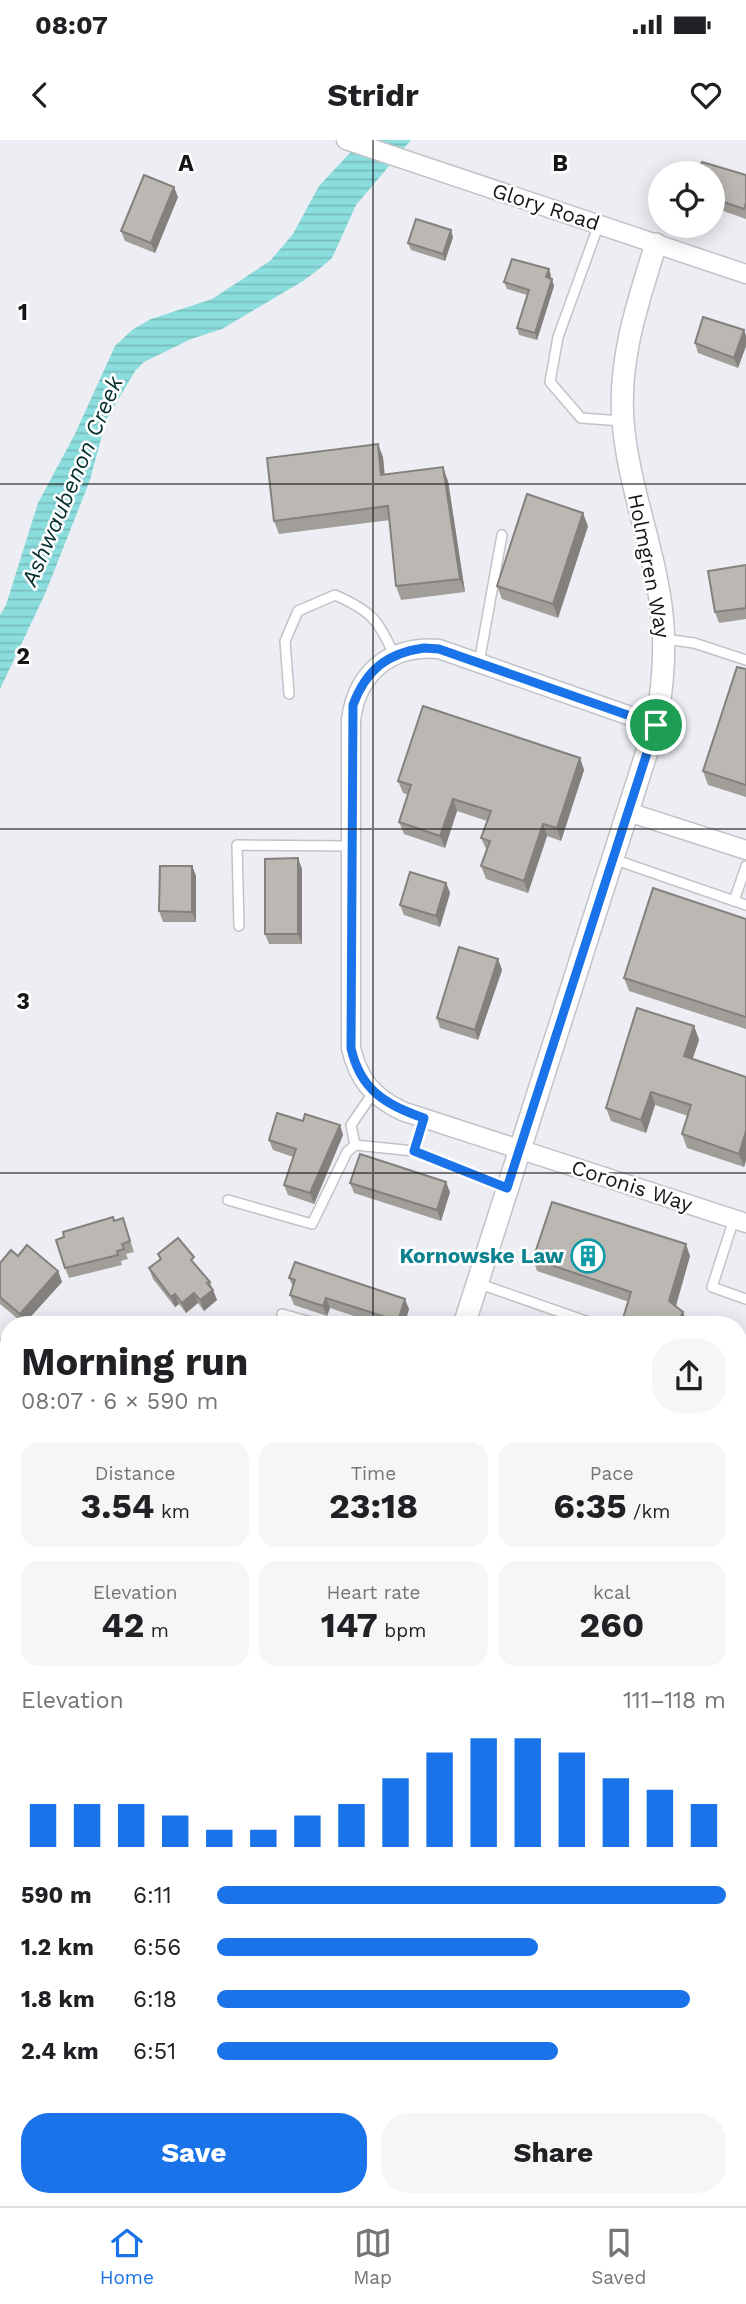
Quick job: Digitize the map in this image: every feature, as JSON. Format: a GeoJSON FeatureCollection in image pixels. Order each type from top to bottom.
{"type":"FeatureCollection","features":[{"type":"Feature","properties":{"kind":"street","name":"Glory Road"},"geometry":{"type":"LineString","coordinates":[[346,140],[746,274]]}},
{"type":"Feature","properties":{"kind":"street","name":"Holmgren Way"},"geometry":{"type":"LineString","coordinates":[[467,1316],[656,725],[663,684],[664,639],[657,587],[623,421],[626,352],[656,244]]}},
{"type":"Feature","properties":{"kind":"street"},"geometry":{"type":"LineString","coordinates":[[373,1093],[355,1065],[351,1048],[353,705],[369,673],[394,655],[424,648],[439,649],[656,725]]}},
{"type":"Feature","properties":{"kind":"street"},"geometry":{"type":"LineString","coordinates":[[628,812],[746,850]]}},
{"type":"Feature","properties":{"kind":"street","name":"Coronis Way"},"geometry":{"type":"LineString","coordinates":[[373,1093],[387,1104],[424,1118],[740,1221]]}},
{"type":"Feature","properties":{"kind":"lane"},"geometry":{"type":"LineString","coordinates":[[599,224],[558,337],[550,382],[581,418],[623,421]]}},
{"type":"Feature","properties":{"kind":"lane"},"geometry":{"type":"LineString","coordinates":[[479,663],[502,535]]}},
{"type":"Feature","properties":{"kind":"lane"},"geometry":{"type":"LineString","coordinates":[[289,694],[285,641],[298,611],[335,595],[364,608],[380,624],[394,655]]}},
{"type":"Feature","properties":{"kind":"lane"},"geometry":{"type":"LineString","coordinates":[[664,639],[694,643],[746,660]]}},
{"type":"Feature","properties":{"kind":"lane"},"geometry":{"type":"LineString","coordinates":[[239,926],[237,845],[351,846]]}},
{"type":"Feature","properties":{"kind":"lane"},"geometry":{"type":"LineString","coordinates":[[613,859],[746,905]]}},
{"type":"Feature","properties":{"kind":"lane"},"geometry":{"type":"LineString","coordinates":[[734,901],[746,866]]}},
{"type":"Feature","properties":{"kind":"lane"},"geometry":{"type":"LineString","coordinates":[[355,1145],[351,1125],[373,1093]]}},
{"type":"Feature","properties":{"kind":"lane"},"geometry":{"type":"LineString","coordinates":[[414,1151],[424,1118]]}},
{"type":"Feature","properties":{"kind":"lane"},"geometry":{"type":"LineString","coordinates":[[228,1200],[312,1224],[346,1153],[355,1145],[414,1151],[507,1188]]}},
{"type":"Feature","properties":{"kind":"lane"},"geometry":{"type":"LineString","coordinates":[[740,1221],[712,1287],[746,1299]]}},
{"type":"Feature","properties":{"kind":"lane"},"geometry":{"type":"LineString","coordinates":[[477,1283],[571,1316]]}},
{"type":"Feature","properties":{"kind":"lane"},"geometry":{"type":"LineString","coordinates":[[282,1314],[289,1316]]}},
{"type":"Feature","properties":{"kind":"water","name":"Ashwaubenon Creek"},"geometry":{"type":"Polygon","coordinates":[[[362,140],[411,140],[356,205],[332,258],[303,281],[222,329],[191,339],[144,362],[135,371],[106,420],[90,480],[45,594],[0,689],[0,615],[6,605],[38,503],[75,434],[115,346],[132,330],[151,319],[212,299],[270,261],[293,234],[319,186],[362,140]]]}},
{"type":"Feature","properties":{"kind":"building"},"geometry":{"type":"Polygon","coordinates":[[[725,169],[746,175],[744,209],[725,202],[725,169]]]}},
{"type":"Feature","properties":{"kind":"building"},"geometry":{"type":"Polygon","coordinates":[[[144,175],[174,187],[151,243],[121,231],[144,175]]]}},
{"type":"Feature","properties":{"kind":"building"},"geometry":{"type":"Polygon","coordinates":[[[416,219],[451,230],[443,254],[408,243],[416,219]]]}},
{"type":"Feature","properties":{"kind":"building"},"geometry":{"type":"Polygon","coordinates":[[[512,259],[549,269],[546,277],[552,279],[535,333],[517,328],[529,290],[504,282],[512,259]]]}},
{"type":"Feature","properties":{"kind":"building"},"geometry":{"type":"Polygon","coordinates":[[[703,317],[744,330],[734,358],[695,343],[703,317]]]}},
{"type":"Feature","properties":{"kind":"building"},"geometry":{"type":"Polygon","coordinates":[[[378,444],[381,475],[443,467],[460,579],[396,586],[388,506],[274,521],[267,458],[378,444]]]}},
{"type":"Feature","properties":{"kind":"building"},"geometry":{"type":"Polygon","coordinates":[[[527,494],[583,513],[553,604],[497,586],[527,494]]]}},
{"type":"Feature","properties":{"kind":"building"},"geometry":{"type":"Polygon","coordinates":[[[746,565],[746,608],[715,612],[708,571],[746,565]]]}},
{"type":"Feature","properties":{"kind":"building"},"geometry":{"type":"Polygon","coordinates":[[[737,667],[746,669],[746,785],[703,771],[737,667]]]}},
{"type":"Feature","properties":{"kind":"building"},"geometry":{"type":"Polygon","coordinates":[[[423,706],[580,758],[557,828],[543,824],[524,881],[481,866],[490,841],[481,838],[491,811],[453,799],[440,836],[399,822],[411,785],[398,781],[423,706]]]}},
{"type":"Feature","properties":{"kind":"building"},"geometry":{"type":"Polygon","coordinates":[[[298,858],[298,934],[265,934],[265,859],[298,858]]]}},
{"type":"Feature","properties":{"kind":"building"},"geometry":{"type":"Polygon","coordinates":[[[160,866],[192,866],[192,912],[159,911],[160,866]]]}},
{"type":"Feature","properties":{"kind":"building"},"geometry":{"type":"Polygon","coordinates":[[[410,872],[446,883],[436,916],[400,905],[410,872]]]}},
{"type":"Feature","properties":{"kind":"building"},"geometry":{"type":"Polygon","coordinates":[[[653,888],[746,919],[746,1017],[624,978],[653,888]]]}},
{"type":"Feature","properties":{"kind":"building"},"geometry":{"type":"Polygon","coordinates":[[[459,947],[498,959],[475,1030],[437,1018],[459,947]]]}},
{"type":"Feature","properties":{"kind":"building"},"geometry":{"type":"Polygon","coordinates":[[[637,1008],[694,1026],[684,1056],[746,1077],[746,1131],[739,1154],[682,1134],[691,1105],[651,1092],[641,1120],[606,1108],[637,1008]]]}},
{"type":"Feature","properties":{"kind":"building"},"geometry":{"type":"Polygon","coordinates":[[[277,1113],[303,1121],[305,1114],[340,1125],[310,1193],[284,1185],[296,1149],[269,1140],[277,1113]]]}},
{"type":"Feature","properties":{"kind":"building"},"geometry":{"type":"Polygon","coordinates":[[[360,1154],[446,1182],[437,1210],[350,1183],[360,1154]]]}},
{"type":"Feature","properties":{"kind":"building"},"geometry":{"type":"Polygon","coordinates":[[[552,1202],[686,1244],[669,1301],[683,1312],[681,1316],[624,1316],[631,1292],[533,1259],[552,1202]]]}},
{"type":"Feature","properties":{"kind":"building"},"geometry":{"type":"Polygon","coordinates":[[[113,1217],[114,1221],[123,1218],[130,1241],[122,1244],[124,1249],[117,1251],[118,1255],[65,1268],[56,1240],[64,1237],[63,1232],[113,1217]]]}},
{"type":"Feature","properties":{"kind":"building"},"geometry":{"type":"Polygon","coordinates":[[[178,1238],[194,1257],[191,1260],[210,1282],[207,1283],[213,1290],[200,1300],[194,1293],[182,1303],[175,1294],[171,1297],[149,1268],[161,1259],[158,1254],[178,1238]]]}},
{"type":"Feature","properties":{"kind":"building"},"geometry":{"type":"Polygon","coordinates":[[[27,1245],[58,1271],[20,1314],[0,1297],[0,1263],[11,1250],[18,1256],[27,1245]]]}},
{"type":"Feature","properties":{"kind":"building"},"geometry":{"type":"Polygon","coordinates":[[[295,1262],[405,1299],[400,1316],[382,1316],[326,1298],[323,1306],[290,1295],[295,1280],[289,1278],[295,1262]]]}},
{"type":"Feature","properties":{"kind":"place","name":"Kornowske Law"},"geometry":{"type":"Point","coordinates":[588,1256]}},
{"type":"Feature","properties":{"kind":"route"},"geometry":{"type":"LineString","coordinates":[[439,649],[656,725],[507,1188],[414,1151],[424,1118],[387,1104],[373,1093],[355,1065],[351,1048],[351,720],[359,687],[369,673],[394,655],[406,650],[439,649]]}}]}
